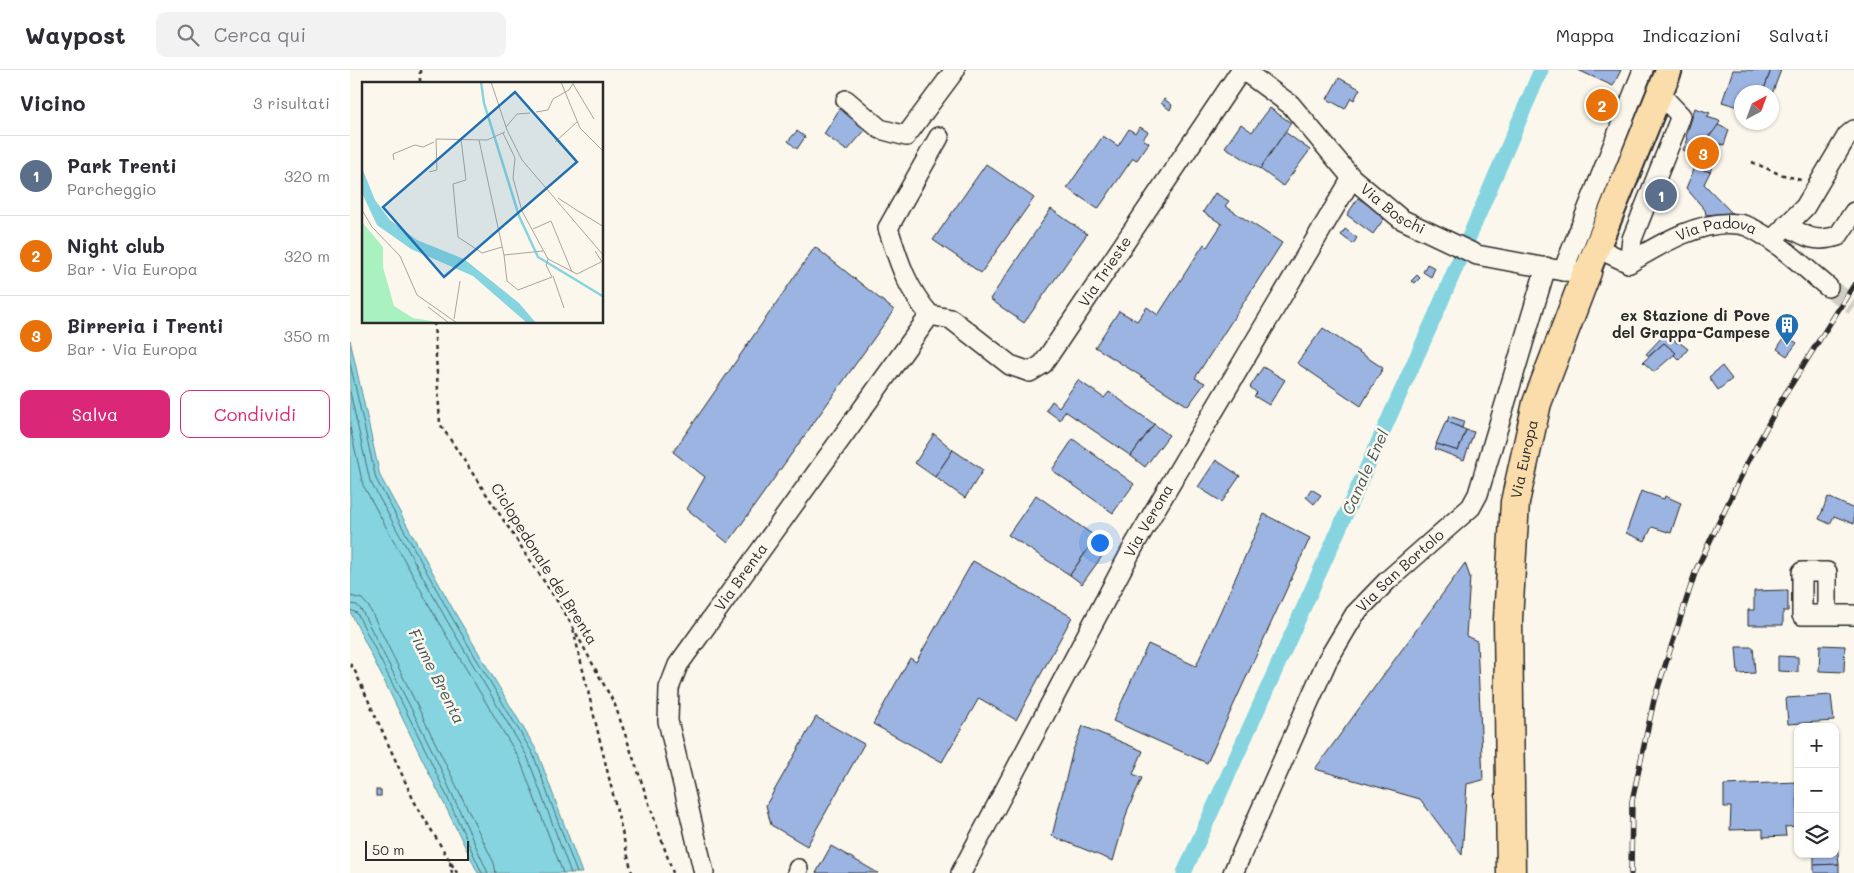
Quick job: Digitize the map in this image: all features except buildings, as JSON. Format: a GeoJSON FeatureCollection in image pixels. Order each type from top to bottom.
{"type":"FeatureCollection","features":[{"type":"Feature","properties":{"kind":"highway","name":"Via Europa"},"geometry":{"type":"LineString","coordinates":[[1511,873],[1508,619],[1510,558],[1515,502],[1537,403],[1573,265]]}},
{"type":"Feature","properties":{"kind":"main road","name":"Via Europa"},"geometry":{"type":"LineString","coordinates":[[1573,265],[1660,94],[1669,70]]}},
{"type":"Feature","properties":{"kind":"street"},"geometry":{"type":"LineString","coordinates":[[846,100],[880,129],[906,136],[955,70]]}},
{"type":"Feature","properties":{"kind":"street","name":"Via Boschi"},"geometry":{"type":"LineString","coordinates":[[1242,70],[1291,105],[1352,178],[1401,219],[1477,255],[1573,265]]}},
{"type":"Feature","properties":{"kind":"street","name":"Via Trieste"},"geometry":{"type":"LineString","coordinates":[[930,315],[951,318],[1010,365],[1030,372],[1043,364],[1242,70]]}},
{"type":"Feature","properties":{"kind":"street","name":"Via San Bortolo"},"geometry":{"type":"LineString","coordinates":[[1233,873],[1327,661],[1355,614],[1387,581],[1471,507],[1478,494],[1573,265],[1643,70]]}},
{"type":"Feature","properties":{"kind":"street"},"geometry":{"type":"LineString","coordinates":[[1573,265],[1629,263],[1632,240],[1681,116],[1660,94]]}},
{"type":"Feature","properties":{"kind":"street"},"geometry":{"type":"LineString","coordinates":[[1772,240],[1805,207],[1847,136],[1854,130]]}},
{"type":"Feature","properties":{"kind":"street"},"geometry":{"type":"LineString","coordinates":[[930,315],[913,296],[900,267],[888,228],[939,137]]}},
{"type":"Feature","properties":{"kind":"street","name":"Via Verona"},"geometry":{"type":"LineString","coordinates":[[961,873],[1136,542],[1352,178]]}},
{"type":"Feature","properties":{"kind":"street"},"geometry":{"type":"LineString","coordinates":[[1786,226],[1803,235],[1822,241],[1838,236],[1854,212]]}},
{"type":"Feature","properties":{"kind":"street","name":"Via Padova"},"geometry":{"type":"LineString","coordinates":[[1629,263],[1699,227],[1739,224],[1772,240],[1828,287]]}},
{"type":"Feature","properties":{"kind":"street","name":"Via Brenta"},"geometry":{"type":"LineString","coordinates":[[704,873],[668,721],[669,688],[678,665],[930,315]]}},
{"type":"Feature","properties":{"kind":"street"},"geometry":{"type":"LineString","coordinates":[[1827,615],[1854,616]]}},
{"type":"Feature","properties":{"kind":"path"},"geometry":{"type":"LineString","coordinates":[[1752,162],[1777,173],[1817,185]]}},
{"type":"Feature","properties":{"kind":"path","name":"Ciclopedonale del Brenta"},"geometry":{"type":"LineString","coordinates":[[434,324],[440,424],[572,625],[615,705],[672,873]]}},
{"type":"Feature","properties":{"kind":"path"},"geometry":{"type":"LineString","coordinates":[[572,625],[632,873]]}},
{"type":"Feature","properties":{"kind":"path"},"geometry":{"type":"LineString","coordinates":[[350,664],[354,669],[414,801],[457,873]]}},
{"type":"Feature","properties":{"kind":"path"},"geometry":{"type":"LineString","coordinates":[[450,861],[452,873]]}},
{"type":"Feature","properties":{"kind":"water","name":"Fiume Brenta"},"geometry":{"type":"Polygon","coordinates":[[[350,340],[380,476],[455,613],[537,751],[582,873],[478,873],[350,611],[350,340]]]}},
{"type":"Feature","properties":{"kind":"waterway","name":"Canale Enel"},"geometry":{"type":"LineString","coordinates":[[1184,873],[1435,316],[1541,70]]}},
{"type":"Feature","properties":{"kind":"tunnel"},"geometry":{"type":"LineString","coordinates":[[1828,287],[1854,306]]}},
{"type":"Feature","properties":{"kind":"railway"},"geometry":{"type":"LineString","coordinates":[[1631,873],[1632,801],[1654,700],[1696,570],[1747,464],[1779,404],[1854,285]]}},
{"type":"Feature","properties":{"kind":"place","name":"Night club"},"geometry":{"type":"Point","coordinates":[1602,105]}},
{"type":"Feature","properties":{"kind":"place","name":"Birreria i Trenti"},"geometry":{"type":"Point","coordinates":[1703,153]}},
{"type":"Feature","properties":{"kind":"place","name":"Park Trenti"},"geometry":{"type":"Point","coordinates":[1661,195]}},
{"type":"Feature","properties":{"kind":"place","name":"ex Stazione di Pove del Grappa-Campese"},"geometry":{"type":"Point","coordinates":[1787,346]}}]}
